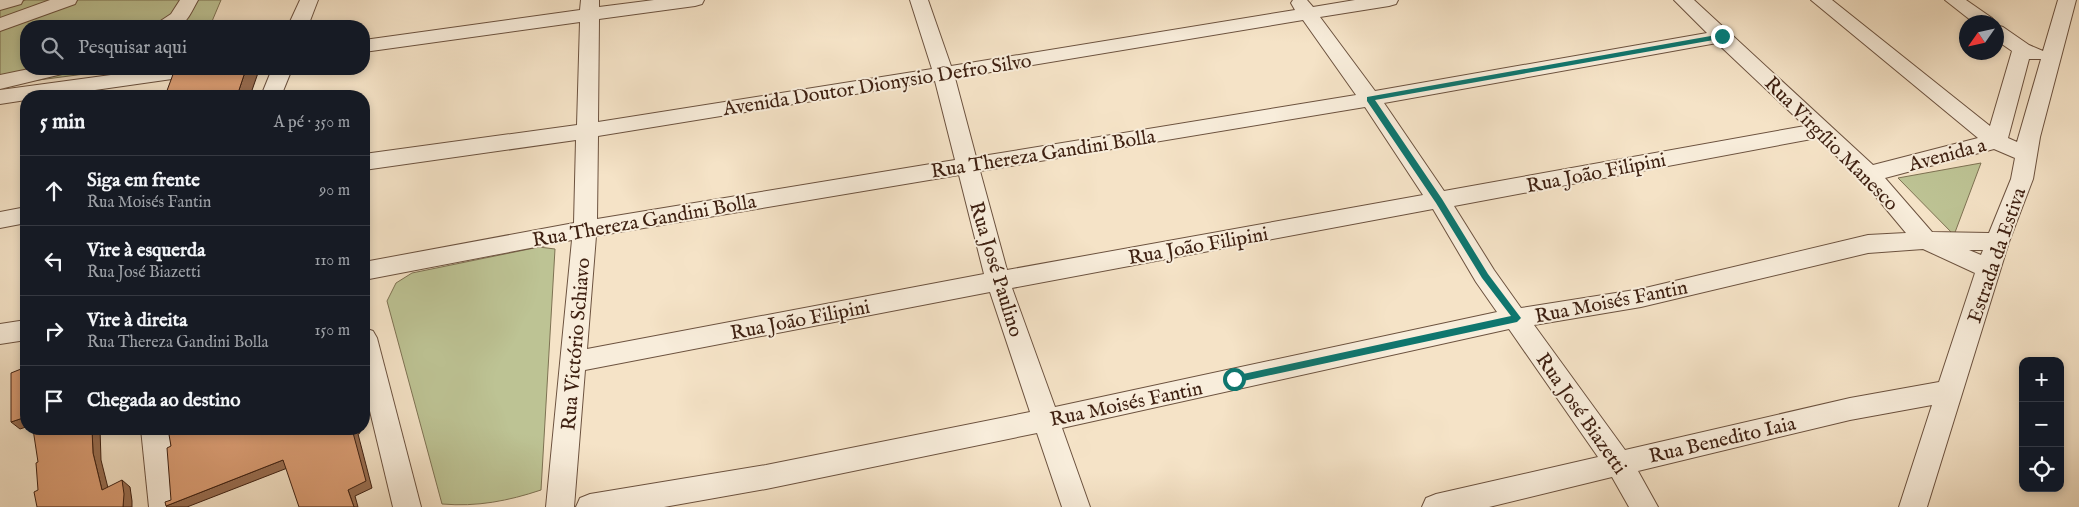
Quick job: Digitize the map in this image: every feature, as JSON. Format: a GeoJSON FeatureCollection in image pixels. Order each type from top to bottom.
{"type":"FeatureCollection","features":[{"type":"Feature","properties":{"kind":"street"},"geometry":{"type":"LineString","coordinates":[[0,4],[15,0],[34,20],[68,0]]}},
{"type":"Feature","properties":{"kind":"street"},"geometry":{"type":"LineString","coordinates":[[176,20],[179,18],[189,0]]}},
{"type":"Feature","properties":{"kind":"street"},"geometry":{"type":"LineString","coordinates":[[301,20],[309,0]]}},
{"type":"Feature","properties":{"kind":"street"},"geometry":{"type":"LineString","coordinates":[[370,45],[590,7],[695,0]]}},
{"type":"Feature","properties":{"kind":"street","name":"Rua José Paulino"},"geometry":{"type":"LineString","coordinates":[[919,0],[941,66],[998,281],[1076,507]]}},
{"type":"Feature","properties":{"kind":"street","name":"Avenida Doutor Dionysio Defro Silvo"},"geometry":{"type":"LineString","coordinates":[[370,161],[1305,4],[1389,0]]}},
{"type":"Feature","properties":{"kind":"street","name":"Rua Virgílio Manesco"},"geometry":{"type":"LineString","coordinates":[[1683,0],[1869,174],[1926,240]]}},
{"type":"Feature","properties":{"kind":"street"},"geometry":{"type":"LineString","coordinates":[[1820,0],[1971,123],[1996,141],[2026,154]]}},
{"type":"Feature","properties":{"kind":"street"},"geometry":{"type":"LineString","coordinates":[[1954,0],[1975,15]]}},
{"type":"Feature","properties":{"kind":"street","name":"Estrada da Estiva"},"geometry":{"type":"LineString","coordinates":[[1913,507],[1997,242],[2022,179],[2029,137],[2067,0]]}},
{"type":"Feature","properties":{"kind":"street","name":"Rua José Biazetti"},"geometry":{"type":"LineString","coordinates":[[1305,4],[1439,201],[1485,276],[1517,318],[1619,464],[1644,507]]}},
{"type":"Feature","properties":{"kind":"street","name":"Rua Victório Schiavo"},"geometry":{"type":"LineString","coordinates":[[560,507],[585,229],[590,7]]}},
{"type":"Feature","properties":{"kind":"street"},"geometry":{"type":"LineString","coordinates":[[0,25],[20,22]]}},
{"type":"Feature","properties":{"kind":"street","name":"Rua Thereza Gandini Bolla"},"geometry":{"type":"LineString","coordinates":[[370,270],[585,229],[1370,99],[1722,36]]}},
{"type":"Feature","properties":{"kind":"street"},"geometry":{"type":"LineString","coordinates":[[2004,37],[2022,50],[2053,49]]}},
{"type":"Feature","properties":{"kind":"street"},"geometry":{"type":"LineString","coordinates":[[1996,141],[2022,50]]}},
{"type":"Feature","properties":{"kind":"street"},"geometry":{"type":"LineString","coordinates":[[0,82],[105,75]]}},
{"type":"Feature","properties":{"kind":"street"},"geometry":{"type":"LineString","coordinates":[[273,90],[280,75]]}},
{"type":"Feature","properties":{"kind":"street"},"geometry":{"type":"LineString","coordinates":[[21,90],[58,78]]}},
{"type":"Feature","properties":{"kind":"street"},"geometry":{"type":"LineString","coordinates":[[0,97],[20,90]]}},
{"type":"Feature","properties":{"kind":"street","name":"Avenida Doutor Dionysio Defro Silvo"},"geometry":{"type":"LineString","coordinates":[[370,147],[588,123]]}},
{"type":"Feature","properties":{"kind":"street","name":"Rua João Filipini"},"geometry":{"type":"LineString","coordinates":[[574,362],[998,281],[1822,130]]}},
{"type":"Feature","properties":{"kind":"street","name":"Avenida a"},"geometry":{"type":"LineString","coordinates":[[1869,174],[1996,141]]}},
{"type":"Feature","properties":{"kind":"street"},"geometry":{"type":"LineString","coordinates":[[0,204],[20,201]]}},
{"type":"Feature","properties":{"kind":"street"},"geometry":{"type":"LineString","coordinates":[[0,220],[20,217]]}},
{"type":"Feature","properties":{"kind":"street"},"geometry":{"type":"LineString","coordinates":[[1926,240],[1997,242]]}},
{"type":"Feature","properties":{"kind":"street"},"geometry":{"type":"LineString","coordinates":[[1926,240],[1989,269]]}},
{"type":"Feature","properties":{"kind":"street","name":"Rua Moisés Fantin"},"geometry":{"type":"LineString","coordinates":[[590,507],[766,478],[1046,420],[1517,318],[1641,298],[1868,244],[1926,240]]}},
{"type":"Feature","properties":{"kind":"street"},"geometry":{"type":"LineString","coordinates":[[0,334],[20,331]]}},
{"type":"Feature","properties":{"kind":"street"},"geometry":{"type":"LineString","coordinates":[[370,358],[407,507]]}},
{"type":"Feature","properties":{"kind":"street","name":"Rua Benedito Iaia"},"geometry":{"type":"LineString","coordinates":[[1436,507],[1850,409],[1951,391]]}},
{"type":"Feature","properties":{"kind":"street"},"geometry":{"type":"LineString","coordinates":[[156,435],[163,507]]}},
{"type":"Feature","properties":{"kind":"green space"},"geometry":{"type":"Polygon","coordinates":[[[26,0],[221,0],[213,20],[20,20],[20,75],[77,75],[0,85],[0,8],[26,0]]]}},
{"type":"Feature","properties":{"kind":"green space"},"geometry":{"type":"Polygon","coordinates":[[[1981,163],[1954,235],[1898,178],[1981,163]]]}},
{"type":"Feature","properties":{"kind":"green space"},"geometry":{"type":"Polygon","coordinates":[[[539,247],[555,249],[541,490],[492,502],[468,505],[442,504],[387,301],[396,283],[412,273],[539,247]]]}},
{"type":"Feature","properties":{"kind":"building"},"geometry":{"type":"Polygon","coordinates":[[[173,75],[244,75],[239,90],[167,90],[173,75]]]}},
{"type":"Feature","properties":{"kind":"building"},"geometry":{"type":"Polygon","coordinates":[[[20,369],[20,419],[11,422],[11,373],[20,369]]]}},
{"type":"Feature","properties":{"kind":"building"},"geometry":{"type":"Polygon","coordinates":[[[34,435],[92,435],[93,453],[102,490],[122,480],[123,507],[37,507],[34,492],[38,490],[36,463],[38,462],[34,435]]]}},
{"type":"Feature","properties":{"kind":"building"},"geometry":{"type":"Polygon","coordinates":[[[169,435],[354,435],[366,481],[348,490],[354,507],[299,507],[283,460],[166,506],[165,502],[171,500],[167,448],[171,446],[169,435]]]}},
{"type":"Feature","properties":{"kind":"route"},"geometry":{"type":"LineString","coordinates":[[1234,379],[1517,318],[1485,276],[1439,201],[1370,99],[1722,36]]}}]}
